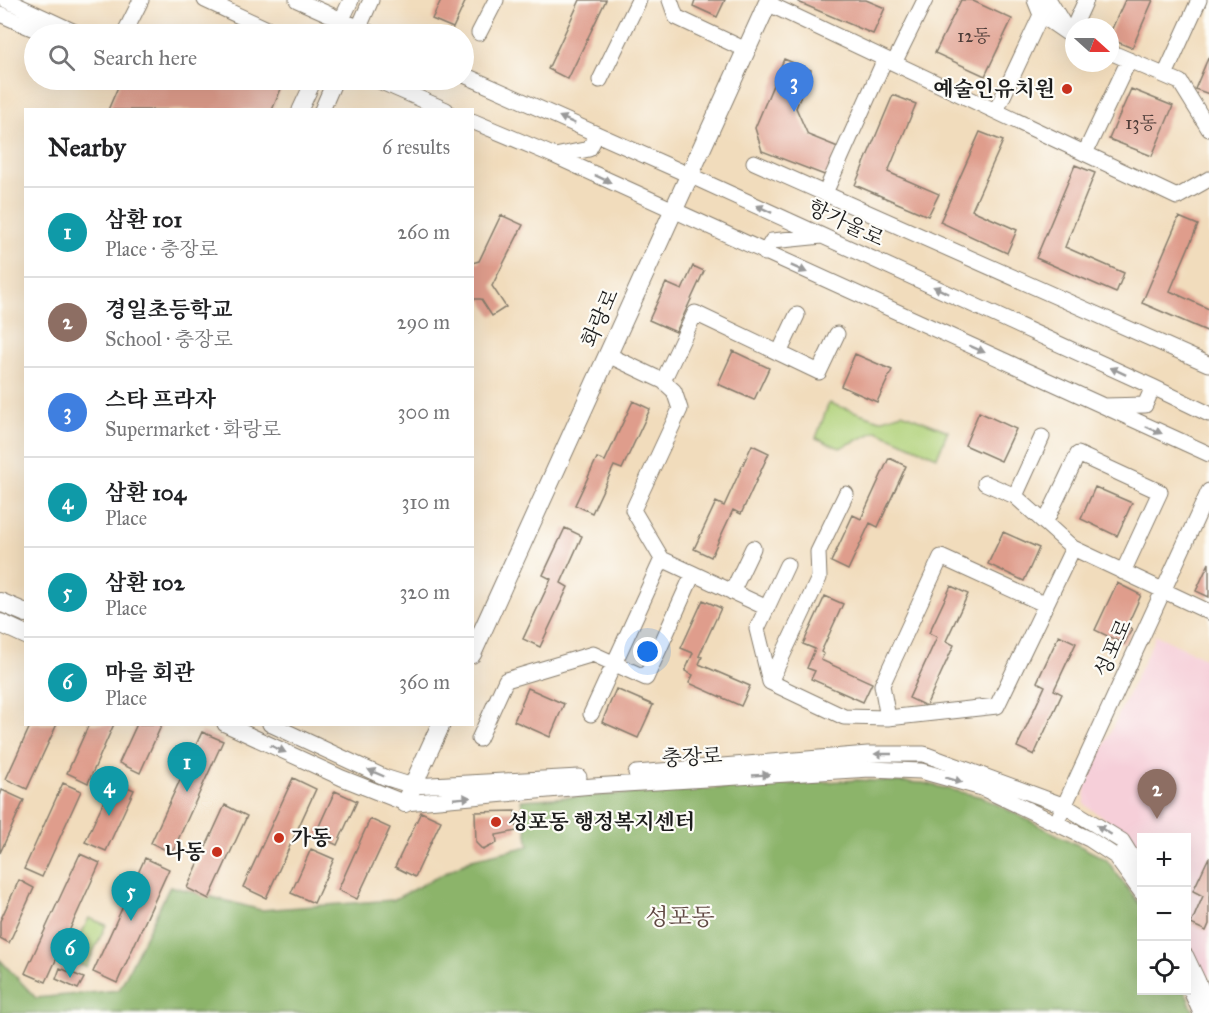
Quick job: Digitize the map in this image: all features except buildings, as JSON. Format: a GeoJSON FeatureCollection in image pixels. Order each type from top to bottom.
{"type":"FeatureCollection","features":[{"type":"Feature","properties":{"kind":"main road","name":"화랑로"},"geometry":{"type":"LineString","coordinates":[[474,650],[768,2]]}},
{"type":"Feature","properties":{"kind":"main road"},"geometry":{"type":"LineString","coordinates":[[0,602],[24,613]]}},
{"type":"Feature","properties":{"kind":"main road"},"geometry":{"type":"LineString","coordinates":[[0,624],[24,634]]}},
{"type":"Feature","properties":{"kind":"main road"},"geometry":{"type":"LineString","coordinates":[[405,803],[440,726]]}},
{"type":"Feature","properties":{"kind":"street"},"geometry":{"type":"LineString","coordinates":[[6,0],[58,24]]}},
{"type":"Feature","properties":{"kind":"street"},"geometry":{"type":"LineString","coordinates":[[129,24],[141,0]]}},
{"type":"Feature","properties":{"kind":"street"},"geometry":{"type":"LineString","coordinates":[[205,0],[257,24]]}},
{"type":"Feature","properties":{"kind":"street"},"geometry":{"type":"LineString","coordinates":[[297,0],[347,24]]}},
{"type":"Feature","properties":{"kind":"street"},"geometry":{"type":"LineString","coordinates":[[340,24],[351,0]]}},
{"type":"Feature","properties":{"kind":"street"},"geometry":{"type":"LineString","coordinates":[[360,24],[371,0]]}},
{"type":"Feature","properties":{"kind":"street"},"geometry":{"type":"LineString","coordinates":[[479,33],[496,0]]}},
{"type":"Feature","properties":{"kind":"street"},"geometry":{"type":"LineString","coordinates":[[600,80],[639,0]]}},
{"type":"Feature","properties":{"kind":"street"},"geometry":{"type":"LineString","coordinates":[[670,0],[676,17],[746,50]]}},
{"type":"Feature","properties":{"kind":"street"},"geometry":{"type":"LineString","coordinates":[[825,193],[890,61],[925,0]]}},
{"type":"Feature","properties":{"kind":"street"},"geometry":{"type":"LineString","coordinates":[[1035,0],[1041,15],[1065,31]]}},
{"type":"Feature","properties":{"kind":"street"},"geometry":{"type":"LineString","coordinates":[[1049,0],[1065,25]]}},
{"type":"Feature","properties":{"kind":"street"},"geometry":{"type":"LineString","coordinates":[[1079,18],[1086,0]]}},
{"type":"Feature","properties":{"kind":"street"},"geometry":{"type":"LineString","coordinates":[[1165,75],[1199,0]]}},
{"type":"Feature","properties":{"kind":"street"},"geometry":{"type":"LineString","coordinates":[[768,2],[1177,196],[1209,179]]}},
{"type":"Feature","properties":{"kind":"street"},"geometry":{"type":"LineString","coordinates":[[0,14],[24,25]]}},
{"type":"Feature","properties":{"kind":"street"},"geometry":{"type":"LineString","coordinates":[[996,111],[1041,15]]}},
{"type":"Feature","properties":{"kind":"street"},"geometry":{"type":"LineString","coordinates":[[1119,56],[1180,82],[1209,129]]}},
{"type":"Feature","properties":{"kind":"street"},"geometry":{"type":"LineString","coordinates":[[1085,153],[1129,60]]}},
{"type":"Feature","properties":{"kind":"street","name":"항가울로"},"geometry":{"type":"LineString","coordinates":[[474,79],[689,175],[1209,414]]}},
{"type":"Feature","properties":{"kind":"street"},"geometry":{"type":"LineString","coordinates":[[301,108],[309,90]]}},
{"type":"Feature","properties":{"kind":"street"},"geometry":{"type":"LineString","coordinates":[[323,108],[331,90]]}},
{"type":"Feature","properties":{"kind":"street"},"geometry":{"type":"LineString","coordinates":[[400,90],[441,108]]}},
{"type":"Feature","properties":{"kind":"street"},"geometry":{"type":"LineString","coordinates":[[474,122],[555,156],[765,254],[1209,454]]}},
{"type":"Feature","properties":{"kind":"street"},"geometry":{"type":"LineString","coordinates":[[555,156],[589,149],[597,134]]}},
{"type":"Feature","properties":{"kind":"street"},"geometry":{"type":"LineString","coordinates":[[754,162],[1208,364]]}},
{"type":"Feature","properties":{"kind":"street"},"geometry":{"type":"LineString","coordinates":[[765,254],[772,241],[822,236]]}},
{"type":"Feature","properties":{"kind":"street"},"geometry":{"type":"LineString","coordinates":[[663,381],[695,313],[819,372],[837,334]]}},
{"type":"Feature","properties":{"kind":"street"},"geometry":{"type":"LineString","coordinates":[[778,353],[797,315]]}},
{"type":"Feature","properties":{"kind":"street"},"geometry":{"type":"LineString","coordinates":[[608,355],[663,381],[674,391],[680,409],[633,510],[662,559],[767,608]]}},
{"type":"Feature","properties":{"kind":"street"},"geometry":{"type":"LineString","coordinates":[[1102,406],[1145,405],[1153,387]]}},
{"type":"Feature","properties":{"kind":"street"},"geometry":{"type":"LineString","coordinates":[[1015,496],[1042,437]]}},
{"type":"Feature","properties":{"kind":"street"},"geometry":{"type":"LineString","coordinates":[[1046,523],[1078,454],[1160,492],[1123,572]]}},
{"type":"Feature","properties":{"kind":"street"},"geometry":{"type":"LineString","coordinates":[[985,483],[1015,496],[1073,548],[1209,612]]}},
{"type":"Feature","properties":{"kind":"street","name":"성포로"},"geometry":{"type":"LineString","coordinates":[[1056,823],[1209,491]]}},
{"type":"Feature","properties":{"kind":"street"},"geometry":{"type":"LineString","coordinates":[[770,682],[819,578],[818,552],[846,494]]}},
{"type":"Feature","properties":{"kind":"street"},"geometry":{"type":"LineString","coordinates":[[770,682],[844,717],[888,718],[998,706],[1073,548]]}},
{"type":"Feature","properties":{"kind":"street"},"geometry":{"type":"LineString","coordinates":[[732,592],[753,549]]}},
{"type":"Feature","properties":{"kind":"street"},"geometry":{"type":"LineString","coordinates":[[888,718],[882,685],[941,557],[1046,605]]}},
{"type":"Feature","properties":{"kind":"street"},"geometry":{"type":"LineString","coordinates":[[591,714],[662,559]]}},
{"type":"Feature","properties":{"kind":"street"},"geometry":{"type":"LineString","coordinates":[[770,682],[757,629],[787,565]]}},
{"type":"Feature","properties":{"kind":"street"},"geometry":{"type":"LineString","coordinates":[[479,739],[506,680],[593,654],[646,678],[693,574]]}},
{"type":"Feature","properties":{"kind":"street","name":"충장로"},"geometry":{"type":"LineString","coordinates":[[229,726],[342,778],[405,803],[593,786],[870,769],[921,771],[982,788],[1089,838],[1115,856],[1138,887]]}},
{"type":"Feature","properties":{"kind":"street","name":"충장로"},"geometry":{"type":"LineString","coordinates":[[274,726],[384,777],[413,786],[594,776],[868,754],[924,754],[1065,806],[1122,841],[1137,865]]}},
{"type":"Feature","properties":{"kind":"street"},"geometry":{"type":"LineString","coordinates":[[1191,967],[1209,1005]]}},
{"type":"Feature","properties":{"kind":"street"},"geometry":{"type":"LineString","coordinates":[[1191,991],[1201,1013]]}},
{"type":"Feature","properties":{"kind":"shaded area"},"geometry":{"type":"Polygon","coordinates":[[[1156,635],[1209,660],[1209,975],[1203,988],[1191,964],[1191,833],[1137,833],[1137,859],[1124,832],[1085,805],[1085,786],[1156,635]]]}},
{"type":"Feature","properties":{"kind":"green space"},"geometry":{"type":"Polygon","coordinates":[[[829,403],[880,420],[902,413],[948,431],[937,457],[877,431],[840,448],[816,438],[829,403]]]}},
{"type":"Feature","properties":{"kind":"green space"},"geometry":{"type":"Polygon","coordinates":[[[858,780],[923,783],[982,797],[1106,859],[1137,901],[1137,995],[1187,995],[1194,1013],[0,1013],[0,960],[36,998],[119,990],[170,886],[261,910],[393,900],[472,859],[529,846],[521,800],[858,780]]]}},
{"type":"Feature","properties":{"kind":"green space"},"geometry":{"type":"Polygon","coordinates":[[[89,918],[106,925],[86,967],[69,960],[89,918]]]}},
{"type":"Feature","properties":{"kind":"place","name":"예술인유치원"},"geometry":{"type":"Point","coordinates":[1067,89]}},
{"type":"Feature","properties":{"kind":"place","name":"스타 프라자"},"geometry":{"type":"Point","coordinates":[794,112]}},
{"type":"Feature","properties":{"kind":"place","name":"삼환 101"},"geometry":{"type":"Point","coordinates":[187,792]}},
{"type":"Feature","properties":{"kind":"place","name":"삼환 104"},"geometry":{"type":"Point","coordinates":[109,816]}},
{"type":"Feature","properties":{"kind":"place","name":"경일초등학교"},"geometry":{"type":"Point","coordinates":[1157,819]}},
{"type":"Feature","properties":{"kind":"place","name":"성포동 행정복지센터"},"geometry":{"type":"Point","coordinates":[496,822]}},
{"type":"Feature","properties":{"kind":"place","name":"가동"},"geometry":{"type":"Point","coordinates":[279,838]}},
{"type":"Feature","properties":{"kind":"place","name":"나동"},"geometry":{"type":"Point","coordinates":[217,852]}},
{"type":"Feature","properties":{"kind":"place","name":"삼환 102"},"geometry":{"type":"Point","coordinates":[131,921]}},
{"type":"Feature","properties":{"kind":"place","name":"마을 회관"},"geometry":{"type":"Point","coordinates":[70,978]}},
{"type":"Feature","properties":{"kind":"district","name":"성포동"},"geometry":{"type":"Point","coordinates":[680,917]}}]}
